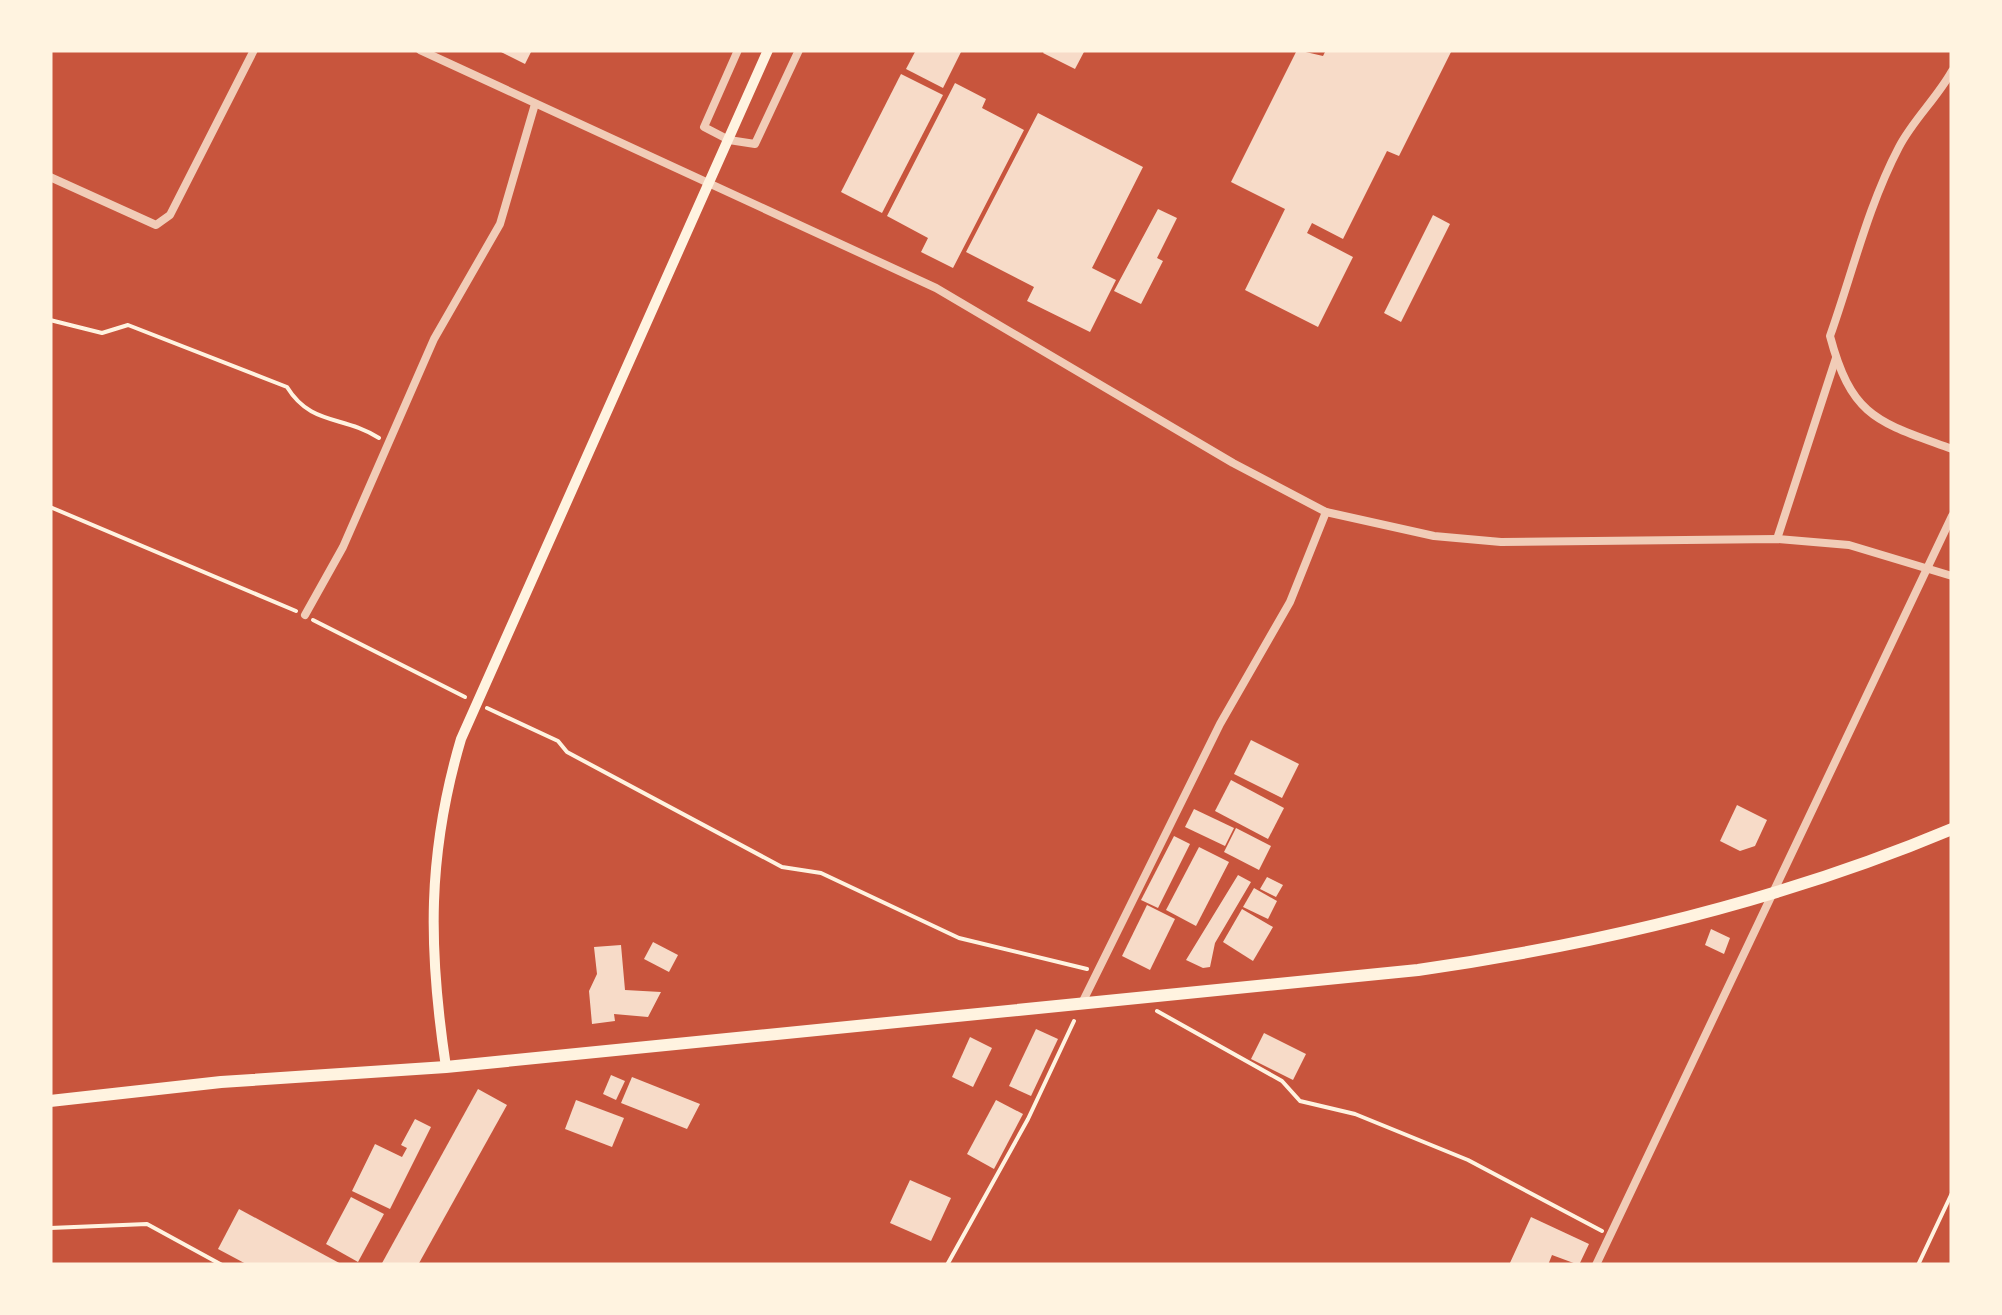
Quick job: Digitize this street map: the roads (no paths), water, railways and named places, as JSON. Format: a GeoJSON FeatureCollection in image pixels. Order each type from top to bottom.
{"type":"FeatureCollection","features":[{"type":"Feature","properties":{"kind":"highway"},"geometry":{"type":"LineString","coordinates":[[50,1101],[221,1082],[446,1067],[1518,956],[1776,891],[1952,829]]}},
{"type":"Feature","properties":{"kind":"main road"},"geometry":{"type":"LineString","coordinates":[[446,1067],[432,976],[430,905],[448,784],[476,702],[768,50]]}},
{"type":"Feature","properties":{"kind":"street"},"geometry":{"type":"LineString","coordinates":[[50,177],[156,225],[170,216],[254,50]]}},
{"type":"Feature","properties":{"kind":"street"},"geometry":{"type":"LineString","coordinates":[[420,50],[936,288],[1233,463],[1326,512],[1434,536],[1502,542],[1777,539],[1849,546],[1952,576]]}},
{"type":"Feature","properties":{"kind":"street"},"geometry":{"type":"LineString","coordinates":[[738,50],[704,126],[729,140],[755,144],[798,50]]}},
{"type":"Feature","properties":{"kind":"street"},"geometry":{"type":"LineString","coordinates":[[1952,71],[1935,102],[1902,142],[1883,179],[1830,336],[1836,358],[1860,407],[1878,422],[1952,450]]}},
{"type":"Feature","properties":{"kind":"street"},"geometry":{"type":"LineString","coordinates":[[305,615],[344,547],[434,339],[500,224],[535,104]]}},
{"type":"Feature","properties":{"kind":"street"},"geometry":{"type":"LineString","coordinates":[[1777,539],[1836,358]]}},
{"type":"Feature","properties":{"kind":"street"},"geometry":{"type":"LineString","coordinates":[[1082,1003],[1220,724],[1290,602],[1326,512]]}},
{"type":"Feature","properties":{"kind":"street"},"geometry":{"type":"LineString","coordinates":[[1596,1265],[1952,516]]}}]}
